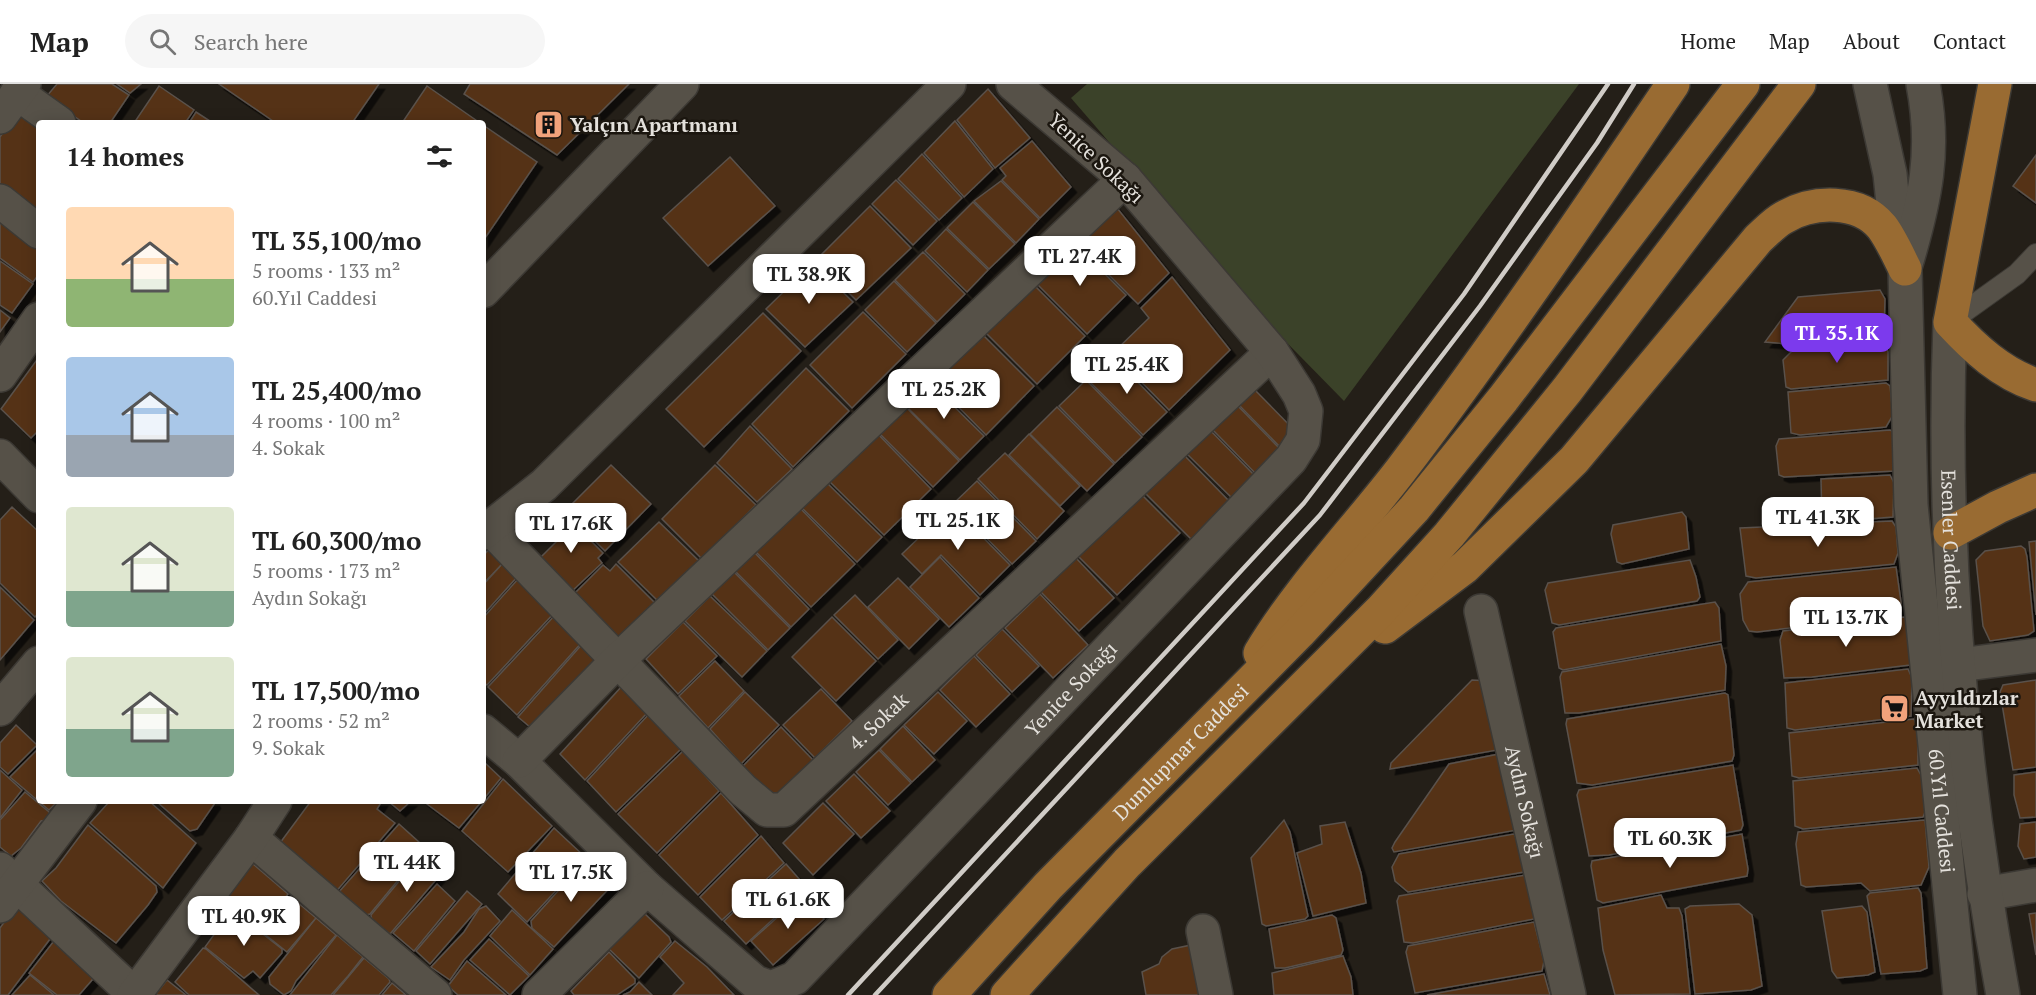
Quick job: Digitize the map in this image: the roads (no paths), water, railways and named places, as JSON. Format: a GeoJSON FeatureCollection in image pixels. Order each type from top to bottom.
{"type":"FeatureCollection","features":[{"type":"Feature","properties":{"kind":"main road"},"geometry":{"type":"LineString","coordinates":[[1232,698],[1297,597],[1400,470],[1577,225],[1674,84]]}},
{"type":"Feature","properties":{"kind":"main road","name":"Dumlupınar Caddesi"},"geometry":{"type":"LineString","coordinates":[[949,995],[1048,886],[1299,633],[1414,509],[1605,266],[1743,84]]}},
{"type":"Feature","properties":{"kind":"main road","name":"Dumlupınar Caddesi"},"geometry":{"type":"LineString","coordinates":[[1007,995],[1127,863],[1380,611],[1449,535],[1567,390],[1799,84]]}},
{"type":"Feature","properties":{"kind":"main road","name":"Esenler Caddesi"},"geometry":{"type":"LineString","coordinates":[[1950,322],[1995,84]]}},
{"type":"Feature","properties":{"kind":"main road"},"geometry":{"type":"LineString","coordinates":[[1292,697],[1466,567],[1574,460],[1758,239],[1782,218],[1812,207],[1850,207],[1867,213],[1883,228],[1905,268]]}},
{"type":"Feature","properties":{"kind":"main road"},"geometry":{"type":"LineString","coordinates":[[1950,322],[1975,349],[2002,368],[2036,385]]}},
{"type":"Feature","properties":{"kind":"main road"},"geometry":{"type":"LineString","coordinates":[[1950,533],[2036,490]]}},
{"type":"Feature","properties":{"kind":"street"},"geometry":{"type":"LineString","coordinates":[[486,531],[544,485],[949,84]]}},
{"type":"Feature","properties":{"kind":"street","name":"Yenice Sokağı"},"geometry":{"type":"LineString","coordinates":[[486,734],[519,761],[647,888],[755,981],[771,988],[795,978],[1292,459],[1304,440],[1306,411],[1299,394],[1272,352],[1125,179],[1013,84]]}},
{"type":"Feature","properties":{"kind":"street"},"geometry":{"type":"LineString","coordinates":[[1870,84],[1890,174],[1894,213],[1905,268]]}},
{"type":"Feature","properties":{"kind":"street"},"geometry":{"type":"LineString","coordinates":[[1905,268],[1922,211],[1931,153],[1923,84]]}},
{"type":"Feature","properties":{"kind":"street"},"geometry":{"type":"LineString","coordinates":[[486,285],[676,86]]}},
{"type":"Feature","properties":{"kind":"street"},"geometry":{"type":"LineString","coordinates":[[14,98],[54,120]]}},
{"type":"Feature","properties":{"kind":"street"},"geometry":{"type":"LineString","coordinates":[[519,761],[617,660],[1125,179]]}},
{"type":"Feature","properties":{"kind":"street"},"geometry":{"type":"LineString","coordinates":[[0,201],[36,230]]}},
{"type":"Feature","properties":{"kind":"street","name":"60.Yıl Caddesi"},"geometry":{"type":"LineString","coordinates":[[1905,268],[1911,505],[1959,995]]}},
{"type":"Feature","properties":{"kind":"street","name":"Esenler Caddesi"},"geometry":{"type":"LineString","coordinates":[[1950,322],[1947,412],[1950,533],[1959,665],[1984,894],[2003,995]]}},
{"type":"Feature","properties":{"kind":"street"},"geometry":{"type":"LineString","coordinates":[[0,375],[36,323]]}},
{"type":"Feature","properties":{"kind":"street","name":"4. Sokak"},"geometry":{"type":"LineString","coordinates":[[486,531],[617,660],[743,790],[767,810],[784,810],[1272,352]]}},
{"type":"Feature","properties":{"kind":"street"},"geometry":{"type":"LineString","coordinates":[[0,456],[36,493]]}},
{"type":"Feature","properties":{"kind":"street","name":"Aydın Sokağı"},"geometry":{"type":"LineString","coordinates":[[1481,611],[1569,995]]}},
{"type":"Feature","properties":{"kind":"street"},"geometry":{"type":"LineString","coordinates":[[1959,665],[2036,655]]}},
{"type":"Feature","properties":{"kind":"street"},"geometry":{"type":"LineString","coordinates":[[0,709],[36,667]]}},
{"type":"Feature","properties":{"kind":"street"},"geometry":{"type":"LineString","coordinates":[[77,804],[6,886],[134,994],[273,804]]}},
{"type":"Feature","properties":{"kind":"street"},"geometry":{"type":"LineString","coordinates":[[250,838],[435,995]]}},
{"type":"Feature","properties":{"kind":"street"},"geometry":{"type":"LineString","coordinates":[[1984,894],[2036,885]]}},
{"type":"Feature","properties":{"kind":"street"},"geometry":{"type":"LineString","coordinates":[[539,995],[647,888]]}},
{"type":"Feature","properties":{"kind":"street"},"geometry":{"type":"LineString","coordinates":[[1203,931],[1216,995]]}},
{"type":"Feature","properties":{"kind":"lane"},"geometry":{"type":"LineString","coordinates":[[1950,322],[2017,274],[2036,254]]}},
{"type":"Feature","properties":{"kind":"railway"},"geometry":{"type":"LineString","coordinates":[[848,995],[1304,503],[1464,294],[1608,84]]}},
{"type":"Feature","properties":{"kind":"railway"},"geometry":{"type":"LineString","coordinates":[[875,995],[1320,515],[1480,306],[1597,143],[1634,84]]}},
{"type":"Feature","properties":{"kind":"place","name":"Yalçın Apartmanı"},"geometry":{"type":"Point","coordinates":[549,125]}},
{"type":"Feature","properties":{"kind":"place","name":"Ayyıldızlar Market"},"geometry":{"type":"Point","coordinates":[1894,709]}}]}
